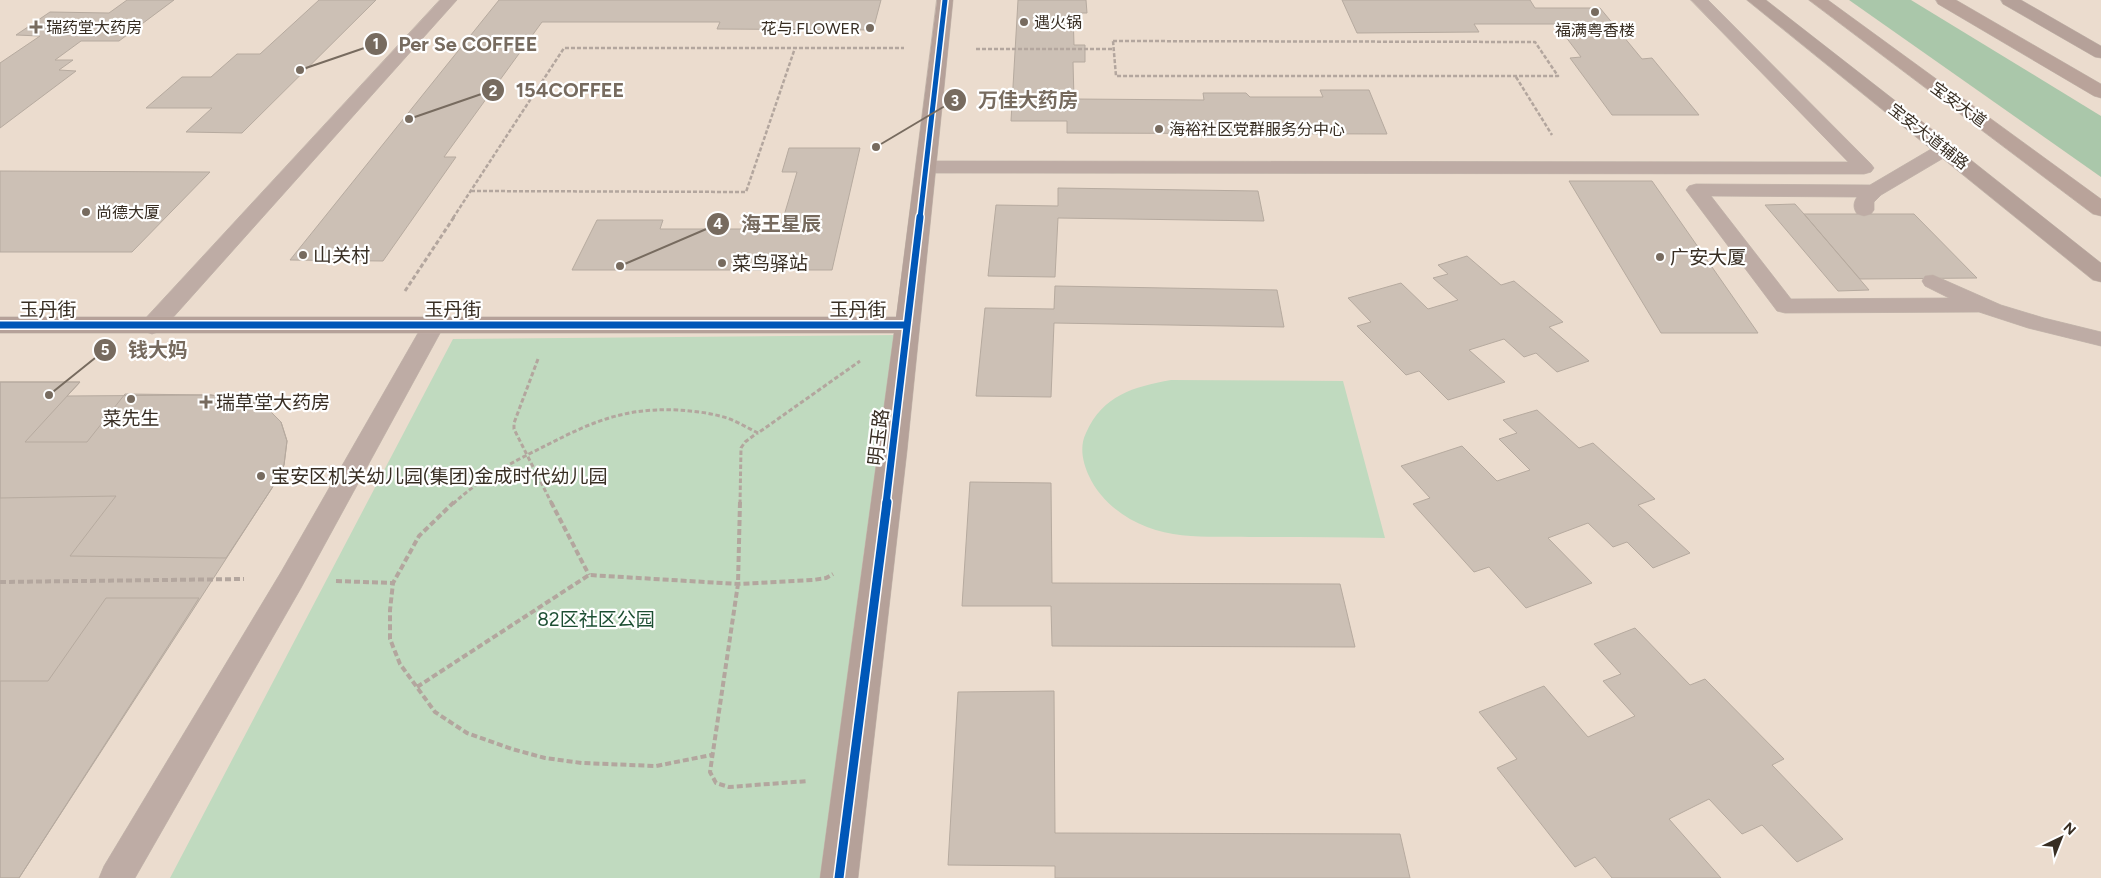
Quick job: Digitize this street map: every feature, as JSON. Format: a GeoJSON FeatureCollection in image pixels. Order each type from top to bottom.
{"type":"FeatureCollection","features":[{"type":"Feature","properties":{"kind":"main road","name":"宝安大道"},"geometry":{"type":"LineString","coordinates":[[1816,0],[2101,209]]}},
{"type":"Feature","properties":{"kind":"main road"},"geometry":{"type":"LineString","coordinates":[[1944,0],[2101,92]]}},
{"type":"Feature","properties":{"kind":"street"},"geometry":{"type":"LineString","coordinates":[[152,326],[449,0]]}},
{"type":"Feature","properties":{"kind":"street","name":"明玉路"},"geometry":{"type":"LineString","coordinates":[[838,878],[907,325],[945,0]]}},
{"type":"Feature","properties":{"kind":"street","name":"宝安大道辅路"},"geometry":{"type":"LineString","coordinates":[[1755,0],[1945,149],[2101,275]]}},
{"type":"Feature","properties":{"kind":"street"},"geometry":{"type":"LineString","coordinates":[[2009,0],[2101,53]]}},
{"type":"Feature","properties":{"kind":"street","name":"玉丹街"},"geometry":{"type":"LineString","coordinates":[[0,325],[907,325]]}},
{"type":"Feature","properties":{"kind":"lane"},"geometry":{"type":"LineString","coordinates":[[925,167],[1864,168],[1699,0]]}},
{"type":"Feature","properties":{"kind":"lane"},"geometry":{"type":"LineString","coordinates":[[1864,210],[1864,200],[1874,191],[1945,149]]}},
{"type":"Feature","properties":{"kind":"lane"},"geometry":{"type":"LineString","coordinates":[[1874,191],[1696,190],[1784,306],[1982,305]]}},
{"type":"Feature","properties":{"kind":"lane"},"geometry":{"type":"LineString","coordinates":[[1932,281],[1947,290],[1982,305],[2035,324],[2101,339]]}},
{"type":"Feature","properties":{"kind":"lane"},"geometry":{"type":"LineString","coordinates":[[116,878],[291,580],[433,326]]}},
{"type":"Feature","properties":{"kind":"path"},"geometry":{"type":"LineString","coordinates":[[1112,41],[1534,42],[1558,76],[1516,76],[1116,76],[1112,41]]}},
{"type":"Feature","properties":{"kind":"path"},"geometry":{"type":"LineString","coordinates":[[405,291],[564,48],[904,48]]}},
{"type":"Feature","properties":{"kind":"path"},"geometry":{"type":"LineString","coordinates":[[470,191],[746,192],[795,48]]}},
{"type":"Feature","properties":{"kind":"path"},"geometry":{"type":"LineString","coordinates":[[967,48],[1113,49]]}},
{"type":"Feature","properties":{"kind":"path"},"geometry":{"type":"LineString","coordinates":[[1516,76],[1572,168]]}},
{"type":"Feature","properties":{"kind":"path"},"geometry":{"type":"LineString","coordinates":[[539,355],[514,423],[514,429],[589,575]]}},
{"type":"Feature","properties":{"kind":"path"},"geometry":{"type":"LineString","coordinates":[[816,780],[729,787],[716,783],[710,772],[711,755],[738,584],[741,448],[745,442],[758,432],[864,358]]}},
{"type":"Feature","properties":{"kind":"path"},"geometry":{"type":"LineString","coordinates":[[711,755],[656,766],[582,763],[545,758],[467,733],[435,712],[400,664],[390,639],[392,583],[419,536],[465,492],[494,472],[527,454],[616,415],[678,410],[705,412],[725,417],[758,432]]}},
{"type":"Feature","properties":{"kind":"path"},"geometry":{"type":"LineString","coordinates":[[416,687],[589,575],[738,584],[813,580],[826,578],[837,571]]}},
{"type":"Feature","properties":{"kind":"path"},"geometry":{"type":"LineString","coordinates":[[0,582],[238,579]]}},
{"type":"Feature","properties":{"kind":"path"},"geometry":{"type":"LineString","coordinates":[[291,580],[392,583]]}},
{"type":"Feature","properties":{"kind":"green space"},"geometry":{"type":"Polygon","coordinates":[[[1849,0],[1911,0],[2101,116],[2101,177],[1849,0]]]}},
{"type":"Feature","properties":{"kind":"green space","name":"82区社区公园"},"geometry":{"type":"Polygon","coordinates":[[[896,335],[864,552],[822,878],[170,878],[453,339],[896,335]]]}},
{"type":"Feature","properties":{"kind":"green space"},"geometry":{"type":"Polygon","coordinates":[[[1171,380],[1343,381],[1385,538],[1185,536],[1159,531],[1129,519],[1099,493],[1089,476],[1083,455],[1084,438],[1093,420],[1110,401],[1132,390],[1171,380]]]}},
{"type":"Feature","properties":{"kind":"building"},"geometry":{"type":"Polygon","coordinates":[[[127,0],[174,0],[119,41],[81,41],[55,60],[73,60],[59,70],[76,71],[0,128],[0,63],[40,36],[16,35],[50,12],[109,13],[127,0]]]}},
{"type":"Feature","properties":{"kind":"building"},"geometry":{"type":"Polygon","coordinates":[[[319,0],[376,0],[242,133],[186,132],[212,108],[146,108],[182,77],[211,77],[237,54],[260,54],[319,0]]]}},
{"type":"Feature","properties":{"kind":"building"},"geometry":{"type":"Polygon","coordinates":[[[499,0],[881,0],[873,30],[717,29],[720,22],[542,22],[444,157],[456,157],[383,261],[290,260],[499,0]]]}},
{"type":"Feature","properties":{"kind":"building"},"geometry":{"type":"Polygon","coordinates":[[[1018,0],[1086,0],[1087,13],[1073,13],[1074,45],[1085,45],[1085,62],[1073,62],[1074,99],[1204,100],[1203,93],[1246,93],[1250,97],[1323,97],[1320,90],[1369,90],[1387,134],[1067,133],[1067,121],[1011,121],[1018,0]]]}},
{"type":"Feature","properties":{"kind":"building"},"geometry":{"type":"Polygon","coordinates":[[[1342,0],[1530,0],[1535,8],[1600,8],[1642,59],[1652,58],[1699,115],[1612,115],[1570,58],[1581,57],[1556,24],[1474,24],[1479,32],[1357,33],[1342,0]]]}},
{"type":"Feature","properties":{"kind":"building"},"geometry":{"type":"Polygon","coordinates":[[[789,148],[860,148],[832,270],[572,270],[597,220],[663,220],[660,229],[780,229],[797,172],[782,172],[789,148]]]}},
{"type":"Feature","properties":{"kind":"building","name":"尚德大厦"},"geometry":{"type":"Polygon","coordinates":[[[0,171],[210,172],[132,252],[0,252],[0,171]]]}},
{"type":"Feature","properties":{"kind":"building","name":"广安大厦"},"geometry":{"type":"Polygon","coordinates":[[[1569,181],[1652,181],[1758,333],[1661,333],[1569,181]]]}},
{"type":"Feature","properties":{"kind":"building"},"geometry":{"type":"Polygon","coordinates":[[[1058,188],[1258,191],[1264,221],[1058,218],[1055,277],[988,276],[996,205],[1058,206],[1058,188]]]}},
{"type":"Feature","properties":{"kind":"building"},"geometry":{"type":"Polygon","coordinates":[[[1795,204],[1869,290],[1838,291],[1765,205],[1795,204]]]}},
{"type":"Feature","properties":{"kind":"building"},"geometry":{"type":"Polygon","coordinates":[[[1804,214],[1914,214],[1977,278],[1860,279],[1804,214]]]}},
{"type":"Feature","properties":{"kind":"building"},"geometry":{"type":"Polygon","coordinates":[[[1467,256],[1501,285],[1514,281],[1563,322],[1549,327],[1589,361],[1557,372],[1536,353],[1524,357],[1504,339],[1469,350],[1505,382],[1448,400],[1419,371],[1406,375],[1357,326],[1371,322],[1348,298],[1401,283],[1428,309],[1458,300],[1433,278],[1448,274],[1438,265],[1467,256]]]}},
{"type":"Feature","properties":{"kind":"building"},"geometry":{"type":"Polygon","coordinates":[[[1055,286],[1277,290],[1284,327],[1054,323],[1051,397],[976,396],[985,308],[1054,309],[1055,286]]]}},
{"type":"Feature","properties":{"kind":"building"},"geometry":{"type":"Polygon","coordinates":[[[0,382],[80,382],[25,442],[87,442],[125,394],[211,395],[251,401],[268,409],[281,422],[287,441],[284,465],[272,488],[226,558],[70,556],[116,496],[0,498],[0,382]]]}},
{"type":"Feature","properties":{"kind":"building"},"geometry":{"type":"Polygon","coordinates":[[[0,382],[80,382],[67,396],[211,395],[244,400],[268,409],[281,422],[287,441],[284,465],[272,488],[19,878],[0,878],[0,382]]]}},
{"type":"Feature","properties":{"kind":"building"},"geometry":{"type":"Polygon","coordinates":[[[1537,410],[1579,448],[1593,443],[1655,499],[1638,505],[1690,553],[1653,568],[1627,542],[1613,547],[1588,523],[1548,538],[1592,583],[1526,608],[1489,567],[1474,572],[1413,504],[1430,498],[1401,466],[1462,446],[1497,481],[1530,470],[1499,439],[1517,433],[1503,420],[1537,410]]]}},
{"type":"Feature","properties":{"kind":"building"},"geometry":{"type":"Polygon","coordinates":[[[970,482],[1051,483],[1052,583],[1340,584],[1355,647],[1052,646],[1051,606],[962,606],[970,482]]]}},
{"type":"Feature","properties":{"kind":"building"},"geometry":{"type":"Polygon","coordinates":[[[106,598],[199,598],[19,878],[0,878],[0,681],[48,681],[106,598]]]}},
{"type":"Feature","properties":{"kind":"building"},"geometry":{"type":"Polygon","coordinates":[[[1635,628],[1690,685],[1705,679],[1784,759],[1772,765],[1843,839],[1797,862],[1762,825],[1742,834],[1709,799],[1669,819],[1721,878],[1612,878],[1595,857],[1575,867],[1497,768],[1517,759],[1479,712],[1544,686],[1588,737],[1635,716],[1603,681],[1621,674],[1594,644],[1635,628]]]}},
{"type":"Feature","properties":{"kind":"building"},"geometry":{"type":"Polygon","coordinates":[[[1054,691],[1055,833],[1400,834],[1410,878],[1055,878],[1055,866],[948,865],[958,692],[1054,691]]]}},
{"type":"Feature","properties":{"kind":"cycle path"},"geometry":{"type":"LineString","coordinates":[[839,878],[893,451],[945,0]]}},
{"type":"Feature","properties":{"kind":"cycle path"},"geometry":{"type":"LineString","coordinates":[[0,325],[907,325]]}},
{"type":"Feature","properties":{"kind":"place","name":"福满粤香楼"},"geometry":{"type":"Point","coordinates":[1595,12]}},
{"type":"Feature","properties":{"kind":"place","name":"遇火锅"},"geometry":{"type":"Point","coordinates":[1024,22]}},
{"type":"Feature","properties":{"kind":"place","name":"瑞药堂大药房"},"geometry":{"type":"Point","coordinates":[36,27]}},
{"type":"Feature","properties":{"kind":"place","name":"花与.FLOWER"},"geometry":{"type":"Point","coordinates":[870,28]}},
{"type":"Feature","properties":{"kind":"place","name":"Per Se COFFEE"},"geometry":{"type":"Point","coordinates":[300,70]}},
{"type":"Feature","properties":{"kind":"place","name":"154COFFEE"},"geometry":{"type":"Point","coordinates":[409,119]}},
{"type":"Feature","properties":{"kind":"place","name":"海裕社区党群服务分中心"},"geometry":{"type":"Point","coordinates":[1159,129]}},
{"type":"Feature","properties":{"kind":"place","name":"万佳大药房"},"geometry":{"type":"Point","coordinates":[876,147]}},
{"type":"Feature","properties":{"kind":"place","name":"尚德大厦"},"geometry":{"type":"Point","coordinates":[86,212]}},
{"type":"Feature","properties":{"kind":"place","name":"山关村"},"geometry":{"type":"Point","coordinates":[303,255]}},
{"type":"Feature","properties":{"kind":"place","name":"广安大厦"},"geometry":{"type":"Point","coordinates":[1660,257]}},
{"type":"Feature","properties":{"kind":"place","name":"菜鸟驿站"},"geometry":{"type":"Point","coordinates":[722,263]}},
{"type":"Feature","properties":{"kind":"place","name":"海王星辰"},"geometry":{"type":"Point","coordinates":[620,266]}},
{"type":"Feature","properties":{"kind":"place","name":"钱大妈"},"geometry":{"type":"Point","coordinates":[49,395]}},
{"type":"Feature","properties":{"kind":"place","name":"菜先生"},"geometry":{"type":"Point","coordinates":[131,399]}},
{"type":"Feature","properties":{"kind":"place","name":"瑞草堂大药房"},"geometry":{"type":"Point","coordinates":[206,402]}},
{"type":"Feature","properties":{"kind":"place","name":"宝安区机关幼儿园(集团)金成时代幼儿园"},"geometry":{"type":"Point","coordinates":[261,476]}}]}
